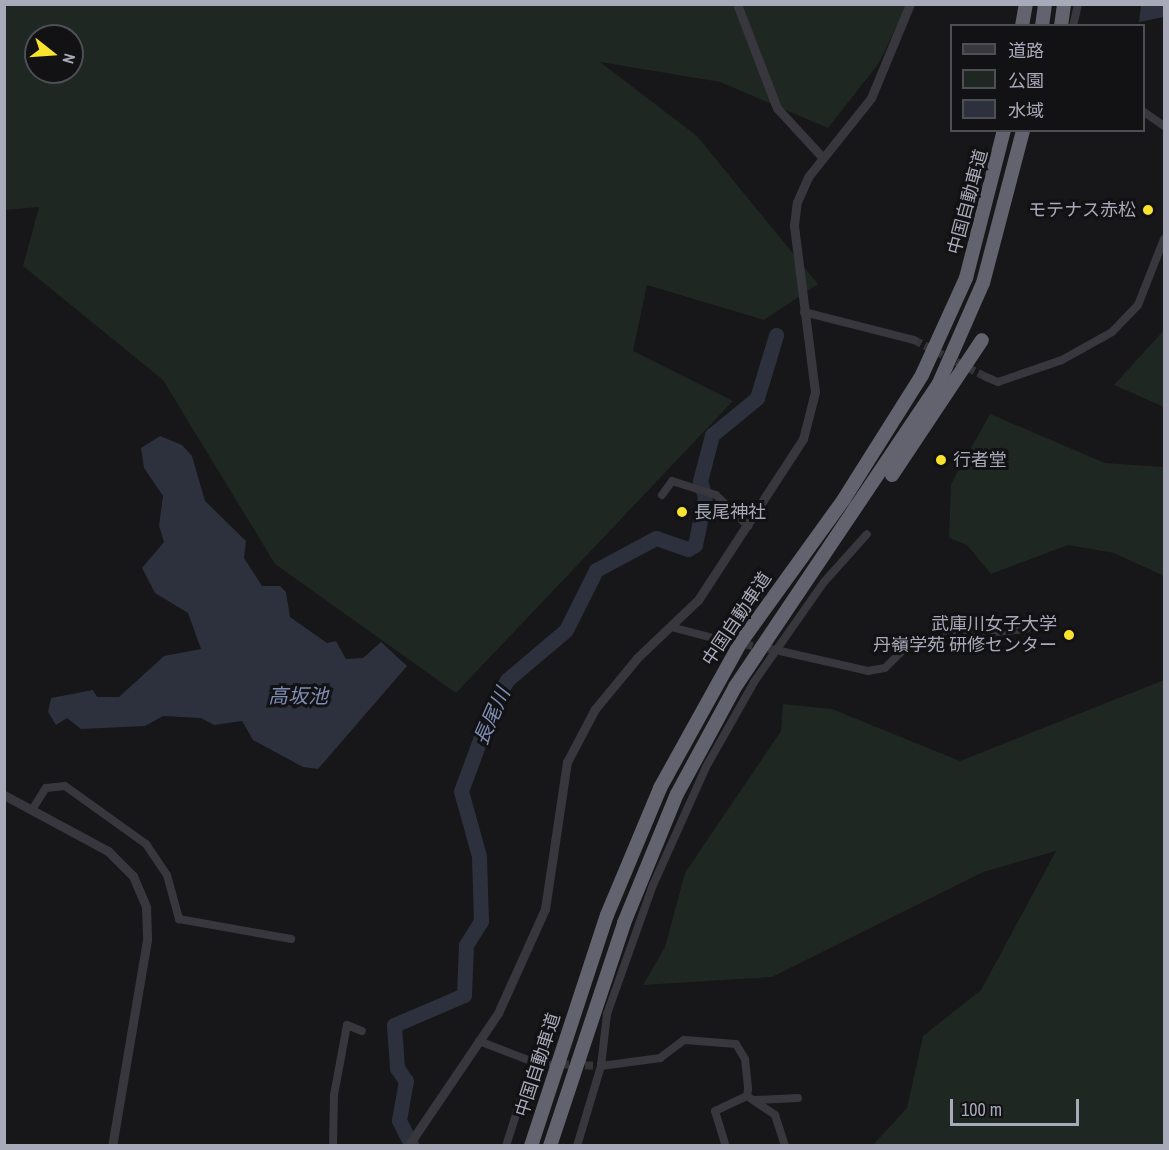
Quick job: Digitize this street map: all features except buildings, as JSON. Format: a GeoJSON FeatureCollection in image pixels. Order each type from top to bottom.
{"type":"FeatureCollection","features":[{"type":"Feature","properties":{"kind":"highway"},"geometry":{"type":"LineString","coordinates":[[1020,24],[1021,4]]}},
{"type":"Feature","properties":{"kind":"highway"},"geometry":{"type":"LineString","coordinates":[[1021,24],[1026,4]]}},
{"type":"Feature","properties":{"kind":"highway"},"geometry":{"type":"LineString","coordinates":[[1042,24],[1045,4]]}},
{"type":"Feature","properties":{"kind":"highway"},"geometry":{"type":"LineString","coordinates":[[1061,24],[1064,4]]}},
{"type":"Feature","properties":{"kind":"highway","name":"中国自動車道"},"geometry":{"type":"LineString","coordinates":[[531,1146],[607,915],[660,788],[731,659],[867,466],[922,375],[969,269],[1003,132]]}},
{"type":"Feature","properties":{"kind":"highway","name":"中国自動車道"},"geometry":{"type":"LineString","coordinates":[[550,1146],[620,933],[677,794],[735,687],[906,439],[955,350],[996,246],[1023,132]]}},
{"type":"Feature","properties":{"kind":"highway"},"geometry":{"type":"LineString","coordinates":[[836,542],[922,436],[982,340]]}},
{"type":"Feature","properties":{"kind":"street"},"geometry":{"type":"LineString","coordinates":[[737,4],[777,108],[823,158]]}},
{"type":"Feature","properties":{"kind":"street"},"geometry":{"type":"LineString","coordinates":[[408,1146],[498,1013],[545,909],[567,762],[601,700],[698,600],[748,526],[802,439],[813,409],[794,225],[797,202],[823,158],[871,98],[910,4]]}},
{"type":"Feature","properties":{"kind":"street"},"geometry":{"type":"LineString","coordinates":[[1073,24],[1078,4]]}},
{"type":"Feature","properties":{"kind":"street"},"geometry":{"type":"LineString","coordinates":[[1145,113],[1164,126]]}},
{"type":"Feature","properties":{"kind":"street"},"geometry":{"type":"LineString","coordinates":[[986,377],[998,382],[1062,360],[1112,332],[1138,305],[1164,239]]}},
{"type":"Feature","properties":{"kind":"street"},"geometry":{"type":"LineString","coordinates":[[804,312],[914,340]]}},
{"type":"Feature","properties":{"kind":"street"},"geometry":{"type":"LineString","coordinates":[[662,495],[672,481],[716,495],[730,503],[748,526]]}},
{"type":"Feature","properties":{"kind":"street"},"geometry":{"type":"LineString","coordinates":[[577,1146],[601,1066],[607,1014],[653,885],[706,767],[754,682],[780,651],[824,582],[867,534]]}},
{"type":"Feature","properties":{"kind":"street"},"geometry":{"type":"LineString","coordinates":[[671,627],[721,640]]}},
{"type":"Feature","properties":{"kind":"street"},"geometry":{"type":"LineString","coordinates":[[780,651],[868,671],[885,668],[913,640],[1026,629]]}},
{"type":"Feature","properties":{"kind":"street"},"geometry":{"type":"LineString","coordinates":[[32,810],[45,788],[65,786],[146,844],[166,875],[179,919],[291,939]]}},
{"type":"Feature","properties":{"kind":"street"},"geometry":{"type":"LineString","coordinates":[[4,795],[120,861],[146,907],[147,940],[112,1146]]}},
{"type":"Feature","properties":{"kind":"street"},"geometry":{"type":"LineString","coordinates":[[333,1146],[334,1095],[347,1025],[362,1030]]}},
{"type":"Feature","properties":{"kind":"street"},"geometry":{"type":"LineString","coordinates":[[601,1066],[660,1058],[684,1040],[736,1044],[745,1059],[750,1098],[775,1115],[785,1146]]}},
{"type":"Feature","properties":{"kind":"street"},"geometry":{"type":"LineString","coordinates":[[479,1041],[535,1062],[506,1146]]}},
{"type":"Feature","properties":{"kind":"street"},"geometry":{"type":"LineString","coordinates":[[726,1146],[715,1111],[750,1098],[798,1098]]}},
{"type":"Feature","properties":{"kind":"green space"},"geometry":{"type":"Polygon","coordinates":[[[4,5],[907,5],[879,63],[828,128],[720,82],[600,62],[697,136],[818,284],[764,320],[647,285],[633,351],[733,401],[456,693],[275,564],[163,380],[23,266],[39,207],[5,210],[4,5]]]}},
{"type":"Feature","properties":{"kind":"green space"},"geometry":{"type":"Polygon","coordinates":[[[1164,330],[1164,407],[1114,385],[1164,330]]]}},
{"type":"Feature","properties":{"kind":"green space"},"geometry":{"type":"Polygon","coordinates":[[[990,414],[1105,463],[1164,467],[1164,576],[1114,553],[1068,545],[991,574],[967,545],[949,538],[951,484],[990,414]]]}},
{"type":"Feature","properties":{"kind":"green space"},"geometry":{"type":"Polygon","coordinates":[[[1164,680],[1164,1145],[873,1145],[907,1108],[923,1036],[981,990],[1056,851],[983,872],[772,977],[643,985],[665,947],[685,873],[781,731],[783,704],[832,709],[960,761],[1164,680]]]}},
{"type":"Feature","properties":{"kind":"water"},"geometry":{"type":"Polygon","coordinates":[[[1141,5],[1164,5],[1164,17],[1139,22],[1141,5]]]}},
{"type":"Feature","properties":{"kind":"water","name":"高坂池"},"geometry":{"type":"Polygon","coordinates":[[[160,436],[182,445],[192,456],[205,501],[246,541],[244,558],[262,586],[280,586],[286,592],[290,617],[327,643],[336,641],[346,659],[363,658],[381,642],[407,666],[318,769],[303,767],[253,740],[242,721],[214,725],[201,718],[163,716],[145,726],[81,729],[67,718],[56,725],[48,712],[51,698],[93,690],[97,697],[119,697],[164,656],[201,649],[188,613],[155,593],[142,568],[164,542],[159,526],[163,496],[144,468],[141,448],[160,436]]]}},
{"type":"Feature","properties":{"kind":"waterway","name":"長尾川"},"geometry":{"type":"LineString","coordinates":[[412,1146],[399,1120],[406,1081],[397,1068],[394,1025],[464,995],[466,945],[481,921],[479,856],[461,791],[494,702],[507,680],[566,630],[596,570],[656,538],[688,549],[695,545],[705,497],[700,481],[712,435],[757,398],[776,335]]}},
{"type":"Feature","properties":{"kind":"tunnel"},"geometry":{"type":"LineString","coordinates":[[914,340],[986,377]]}},
{"type":"Feature","properties":{"kind":"tunnel"},"geometry":{"type":"LineString","coordinates":[[721,640],[780,651]]}},
{"type":"Feature","properties":{"kind":"tunnel"},"geometry":{"type":"LineString","coordinates":[[537,1063],[601,1066]]}},
{"type":"Feature","properties":{"kind":"place","name":"モテナス赤松"},"geometry":{"type":"Point","coordinates":[1148,210]}},
{"type":"Feature","properties":{"kind":"place","name":"行者堂"},"geometry":{"type":"Point","coordinates":[941,460]}},
{"type":"Feature","properties":{"kind":"place","name":"長尾神社"},"geometry":{"type":"Point","coordinates":[682,512]}},
{"type":"Feature","properties":{"kind":"place","name":"武庫川女子大学 丹嶺学苑 研修センター"},"geometry":{"type":"Point","coordinates":[1069,635]}}]}
